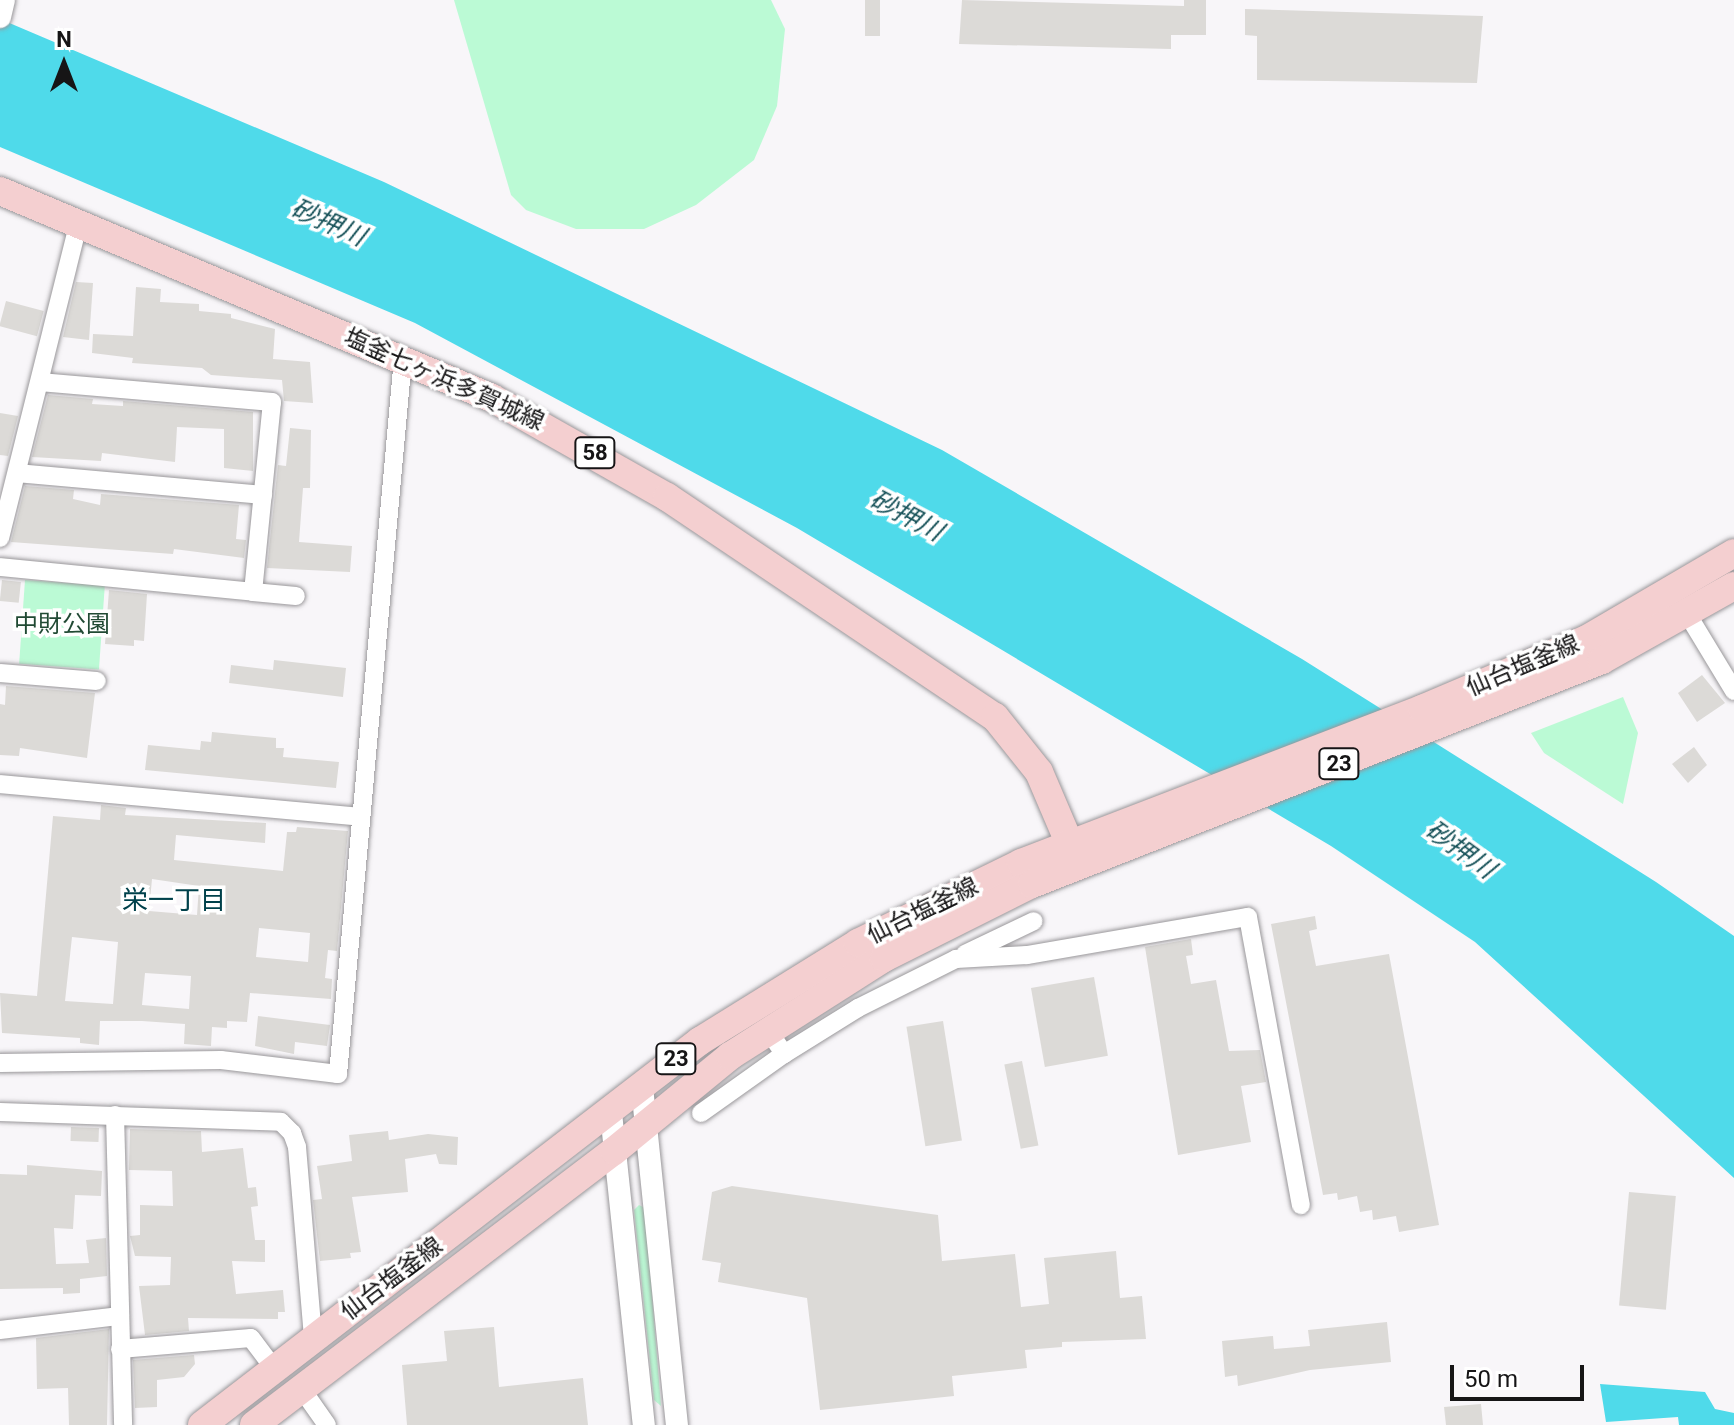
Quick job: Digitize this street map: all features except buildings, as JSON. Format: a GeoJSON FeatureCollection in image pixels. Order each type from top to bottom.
{"type":"FeatureCollection","features":[{"type":"Feature","properties":{"kind":"main road","name":"塩釜七ヶ浜多賀城線"},"geometry":{"type":"LineString","coordinates":[[0,191],[78,226],[403,358],[578,442],[957,688],[995,717],[1019,743],[1039,772],[1075,854]]}},
{"type":"Feature","properties":{"kind":"main road","name":"仙台塩釜線"},"geometry":{"type":"LineString","coordinates":[[254,1425],[768,1030],[896,952],[1075,854],[1232,806],[1434,716],[1587,639],[1734,553]]}},
{"type":"Feature","properties":{"kind":"main road","name":"仙台塩釜線"},"geometry":{"type":"LineString","coordinates":[[202,1425],[611,1113],[700,1041],[845,950],[1075,854],[1209,790],[1602,660],[1688,615],[1734,586]]}},
{"type":"Feature","properties":{"kind":"street"},"geometry":{"type":"LineString","coordinates":[[0,17],[4,0]]}},
{"type":"Feature","properties":{"kind":"street"},"geometry":{"type":"LineString","coordinates":[[0,538],[78,226]]}},
{"type":"Feature","properties":{"kind":"street"},"geometry":{"type":"LineString","coordinates":[[0,1063],[221,1060],[338,1074],[403,358]]}},
{"type":"Feature","properties":{"kind":"street"},"geometry":{"type":"LineString","coordinates":[[40,382],[272,402],[253,592]]}},
{"type":"Feature","properties":{"kind":"street"},"geometry":{"type":"LineString","coordinates":[[17,473],[263,495]]}},
{"type":"Feature","properties":{"kind":"street"},"geometry":{"type":"LineString","coordinates":[[0,567],[296,596]]}},
{"type":"Feature","properties":{"kind":"street"},"geometry":{"type":"LineString","coordinates":[[1688,615],[1734,691]]}},
{"type":"Feature","properties":{"kind":"street"},"geometry":{"type":"LineString","coordinates":[[0,673],[97,681]]}},
{"type":"Feature","properties":{"kind":"street"},"geometry":{"type":"LineString","coordinates":[[0,784],[360,817]]}},
{"type":"Feature","properties":{"kind":"street"},"geometry":{"type":"LineString","coordinates":[[956,959],[1027,955],[1248,917],[1301,1205]]}},
{"type":"Feature","properties":{"kind":"street"},"geometry":{"type":"LineString","coordinates":[[701,1113],[784,1054],[858,1008],[1034,921]]}},
{"type":"Feature","properties":{"kind":"street"},"geometry":{"type":"LineString","coordinates":[[768,1030],[784,1054]]}},
{"type":"Feature","properties":{"kind":"street"},"geometry":{"type":"LineString","coordinates":[[642,1087],[677,1425]]}},
{"type":"Feature","properties":{"kind":"street"},"geometry":{"type":"LineString","coordinates":[[0,1112],[264,1118],[292,1133],[313,1339]]}},
{"type":"Feature","properties":{"kind":"street"},"geometry":{"type":"LineString","coordinates":[[611,1113],[644,1425]]}},
{"type":"Feature","properties":{"kind":"street"},"geometry":{"type":"LineString","coordinates":[[115,1115],[123,1425]]}},
{"type":"Feature","properties":{"kind":"street"},"geometry":{"type":"LineString","coordinates":[[0,1330],[120,1316]]}},
{"type":"Feature","properties":{"kind":"street"},"geometry":{"type":"LineString","coordinates":[[120,1349],[251,1338],[274,1369]]}},
{"type":"Feature","properties":{"kind":"street"},"geometry":{"type":"LineString","coordinates":[[301,1388],[327,1425]]}},
{"type":"Feature","properties":{"kind":"green space"},"geometry":{"type":"Polygon","coordinates":[[[454,0],[771,0],[785,29],[777,106],[754,160],[696,205],[644,229],[576,229],[526,210],[511,195],[454,0]]]}},
{"type":"Feature","properties":{"kind":"green space","name":"中財公園"},"geometry":{"type":"Polygon","coordinates":[[[25,580],[105,586],[99,669],[19,664],[25,580]]]}},
{"type":"Feature","properties":{"kind":"green space"},"geometry":{"type":"Polygon","coordinates":[[[1623,697],[1638,733],[1623,804],[1544,753],[1531,733],[1623,697]]]}},
{"type":"Feature","properties":{"kind":"green space"},"geometry":{"type":"Polygon","coordinates":[[[639,1205],[645,1208],[661,1406],[654,1400],[634,1210],[639,1205]]]}},
{"type":"Feature","properties":{"kind":"water","name":"砂押川"},"geometry":{"type":"Polygon","coordinates":[[[0,19],[384,182],[942,450],[1302,659],[1656,882],[1734,936],[1734,1178],[1475,942],[1331,846],[797,528],[415,323],[0,147],[0,19]]]}},
{"type":"Feature","properties":{"kind":"water"},"geometry":{"type":"Polygon","coordinates":[[[1600,1384],[1705,1392],[1715,1409],[1734,1413],[1734,1425],[1679,1425],[1678,1417],[1606,1422],[1600,1384]]]}},
{"type":"Feature","properties":{"kind":"district","name":"栄一丁目"},"geometry":{"type":"Point","coordinates":[174,901]}}]}
